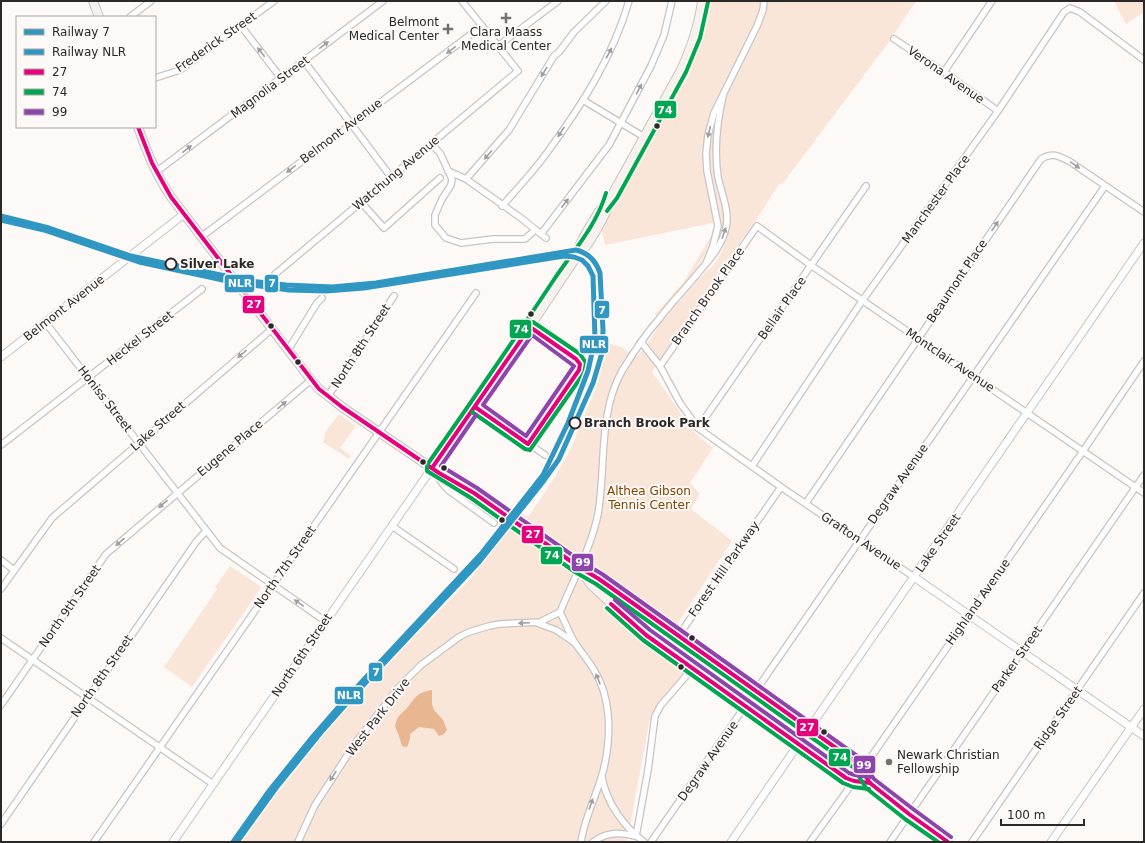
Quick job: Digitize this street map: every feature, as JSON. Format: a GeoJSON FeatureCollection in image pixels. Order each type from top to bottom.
{"type":"FeatureCollection","features":[{"type":"Feature","properties":{"kind":"main road"},"geometry":{"type":"LineString","coordinates":[[93,1],[99,16]]}},
{"type":"Feature","properties":{"kind":"main road"},"geometry":{"type":"LineString","coordinates":[[432,468],[530,327],[573,262],[584,252],[609,205],[612,195],[689,54],[700,17],[702,1]]}},
{"type":"Feature","properties":{"kind":"main road"},"geometry":{"type":"LineString","coordinates":[[138,128],[146,151],[156,172],[171,197],[311,380],[328,396],[432,468],[474,493],[518,523],[809,728],[857,763],[870,783],[948,842]]}},
{"type":"Feature","properties":{"kind":"main road"},"geometry":{"type":"LineString","coordinates":[[579,567],[591,585],[646,635],[846,778],[854,781],[870,783]]}},
{"type":"Feature","properties":{"kind":"street"},"geometry":{"type":"LineString","coordinates":[[131,16],[151,1]]}},
{"type":"Feature","properties":{"kind":"street","name":"Frederick Street"},"geometry":{"type":"LineString","coordinates":[[156,78],[180,70],[274,1]]}},
{"type":"Feature","properties":{"kind":"street","name":"Magnolia Street"},"geometry":{"type":"LineString","coordinates":[[156,172],[383,1]]}},
{"type":"Feature","properties":{"kind":"street"},"geometry":{"type":"LineString","coordinates":[[462,1],[498,46],[558,1]]}},
{"type":"Feature","properties":{"kind":"street"},"geometry":{"type":"LineString","coordinates":[[466,179],[509,130],[554,56],[559,52],[574,32],[606,1]]}},
{"type":"Feature","properties":{"kind":"street"},"geometry":{"type":"LineString","coordinates":[[502,206],[546,155],[583,100],[614,43],[623,22],[629,1]]}},
{"type":"Feature","properties":{"kind":"street"},"geometry":{"type":"LineString","coordinates":[[541,234],[609,145],[621,124],[651,66],[664,35],[672,1]]}},
{"type":"Feature","properties":{"kind":"street"},"geometry":{"type":"LineString","coordinates":[[704,266],[714,246],[718,226],[707,171],[706,153],[708,135],[714,113],[757,26],[763,10],[764,1]]}},
{"type":"Feature","properties":{"kind":"street"},"geometry":{"type":"LineString","coordinates":[[944,72],[992,1]]}},
{"type":"Feature","properties":{"kind":"street","name":"Manchester Place"},"geometry":{"type":"LineString","coordinates":[[752,466],[862,301],[998,111],[1064,12],[1070,8],[1080,12],[1144,60]]}},
{"type":"Feature","properties":{"kind":"street"},"geometry":{"type":"LineString","coordinates":[[241,26],[281,78]]}},
{"type":"Feature","properties":{"kind":"street","name":"Belmont Avenue"},"geometry":{"type":"LineString","coordinates":[[201,237],[482,26]]}},
{"type":"Feature","properties":{"kind":"street","name":"Verona Avenue"},"geometry":{"type":"LineString","coordinates":[[894,39],[944,72],[998,111]]}},
{"type":"Feature","properties":{"kind":"street","name":"Watchung Avenue"},"geometry":{"type":"LineString","coordinates":[[274,274],[518,72],[498,46]]}},
{"type":"Feature","properties":{"kind":"street"},"geometry":{"type":"LineString","coordinates":[[304,61],[391,177]]}},
{"type":"Feature","properties":{"kind":"street"},"geometry":{"type":"LineString","coordinates":[[581,842],[585,821],[605,764],[609,718],[606,703],[595,672],[575,643],[560,612],[586,550],[598,515],[609,409],[615,387],[641,342],[704,266],[712,259],[721,243],[726,228],[726,215],[718,177],[716,155],[719,117],[723,96]]}},
{"type":"Feature","properties":{"kind":"street"},"geometry":{"type":"LineString","coordinates":[[583,100],[644,137]]}},
{"type":"Feature","properties":{"kind":"street"},"geometry":{"type":"LineString","coordinates":[[431,144],[440,153],[452,179],[451,185],[434,215],[435,225],[446,238],[461,243],[493,239],[525,239],[535,230]]}},
{"type":"Feature","properties":{"kind":"street","name":"Beaumont Place"},"geometry":{"type":"LineString","coordinates":[[806,503],[1042,158],[1049,154],[1058,156],[1069,161],[1106,186]]}},
{"type":"Feature","properties":{"kind":"street"},"geometry":{"type":"LineString","coordinates":[[448,171],[466,179],[502,206],[521,218],[546,238]]}},
{"type":"Feature","properties":{"kind":"street"},"geometry":{"type":"LineString","coordinates":[[361,202],[384,228],[440,178]]}},
{"type":"Feature","properties":{"kind":"street","name":"Bellair Place"},"geometry":{"type":"LineString","coordinates":[[698,428],[812,266],[866,186]]}},
{"type":"Feature","properties":{"kind":"street"},"geometry":{"type":"LineString","coordinates":[[1106,186],[1144,212]]}},
{"type":"Feature","properties":{"kind":"street","name":"Degraw Avenue"},"geometry":{"type":"LineString","coordinates":[[651,842],[1106,186]]}},
{"type":"Feature","properties":{"kind":"street","name":"Belmont Avenue"},"geometry":{"type":"LineString","coordinates":[[1,357],[184,214]]}},
{"type":"Feature","properties":{"kind":"street","name":"Montclair Avenue"},"geometry":{"type":"LineString","coordinates":[[757,226],[862,301],[1144,493]]}},
{"type":"Feature","properties":{"kind":"street","name":"Branch Brook Place"},"geometry":{"type":"LineString","coordinates":[[660,366],[757,226]]}},
{"type":"Feature","properties":{"kind":"street","name":"Lake Street"},"geometry":{"type":"LineString","coordinates":[[731,842],[1144,243]]}},
{"type":"Feature","properties":{"kind":"street","name":"Heckel Street"},"geometry":{"type":"LineString","coordinates":[[1,445],[202,289]]}},
{"type":"Feature","properties":{"kind":"street","name":"North 7th Street"},"geometry":{"type":"LineString","coordinates":[[94,842],[476,293]]}},
{"type":"Feature","properties":{"kind":"street","name":"North 8th Street"},"geometry":{"type":"LineString","coordinates":[[328,396],[394,296]]}},
{"type":"Feature","properties":{"kind":"street"},"geometry":{"type":"LineString","coordinates":[[288,350],[317,303],[322,298]]}},
{"type":"Feature","properties":{"kind":"street","name":"Honiss Street"},"geometry":{"type":"LineString","coordinates":[[46,322],[220,548],[325,621]]}},
{"type":"Feature","properties":{"kind":"street"},"geometry":{"type":"LineString","coordinates":[[528,444],[579,370],[580,364],[576,359],[530,327]]}},
{"type":"Feature","properties":{"kind":"street","name":"Lake Street"},"geometry":{"type":"LineString","coordinates":[[1,589],[46,524],[52,518],[138,442],[272,329]]}},
{"type":"Feature","properties":{"kind":"street","name":"Grafton Avenue"},"geometry":{"type":"LineString","coordinates":[[641,342],[660,366],[680,403],[698,428],[781,487],[1144,736]]}},
{"type":"Feature","properties":{"kind":"street","name":"Highland Avenue"},"geometry":{"type":"LineString","coordinates":[[810,842],[862,770],[1144,361]]}},
{"type":"Feature","properties":{"kind":"street","name":"Eugene Place"},"geometry":{"type":"LineString","coordinates":[[150,516],[311,380]]}},
{"type":"Feature","properties":{"kind":"street"},"geometry":{"type":"LineString","coordinates":[[475,407],[545,455]]}},
{"type":"Feature","properties":{"kind":"street"},"geometry":{"type":"LineString","coordinates":[[432,468],[448,490],[494,523]]}},
{"type":"Feature","properties":{"kind":"street","name":"North 6th Street"},"geometry":{"type":"LineString","coordinates":[[173,842],[432,468]]}},
{"type":"Feature","properties":{"kind":"street","name":"Parker Street"},"geometry":{"type":"LineString","coordinates":[[890,842],[1144,475]]}},
{"type":"Feature","properties":{"kind":"street","name":"Forest Hill Parkway"},"geometry":{"type":"LineString","coordinates":[[668,651],[781,487]]}},
{"type":"Feature","properties":{"kind":"street","name":"North 9th Street"},"geometry":{"type":"LineString","coordinates":[[1,705],[104,556],[150,516]]}},
{"type":"Feature","properties":{"kind":"street"},"geometry":{"type":"LineString","coordinates":[[392,526],[454,569]]}},
{"type":"Feature","properties":{"kind":"street","name":"North 8th Street"},"geometry":{"type":"LineString","coordinates":[[1,824],[196,542],[206,531]]}},
{"type":"Feature","properties":{"kind":"street"},"geometry":{"type":"LineString","coordinates":[[1,560],[14,570]]}},
{"type":"Feature","properties":{"kind":"street","name":"Ridge Street"},"geometry":{"type":"LineString","coordinates":[[972,842],[1144,593]]}},
{"type":"Feature","properties":{"kind":"street","name":"West Park Drive"},"geometry":{"type":"LineString","coordinates":[[298,842],[315,805],[354,745],[398,688],[421,665],[459,637],[479,628],[500,624],[540,622],[560,612]]}},
{"type":"Feature","properties":{"kind":"street"},"geometry":{"type":"LineString","coordinates":[[536,622],[556,630],[575,643]]}},
{"type":"Feature","properties":{"kind":"street"},"geometry":{"type":"LineString","coordinates":[[1,638],[213,784]]}},
{"type":"Feature","properties":{"kind":"street"},"geometry":{"type":"LineString","coordinates":[[636,836],[648,770],[655,716],[661,705],[703,654]]}},
{"type":"Feature","properties":{"kind":"street"},"geometry":{"type":"LineString","coordinates":[[1051,842],[1144,709]]}},
{"type":"Feature","properties":{"kind":"street"},"geometry":{"type":"LineString","coordinates":[[602,774],[606,789],[617,814],[636,836],[644,842]]}},
{"type":"Feature","properties":{"kind":"street"},"geometry":{"type":"LineString","coordinates":[[593,842],[600,837],[611,833],[621,832],[636,836]]}},
{"type":"Feature","properties":{"kind":"green space","name":"Branch Brook Park"},"geometry":{"type":"Polygon","coordinates":[[[712,1],[916,1],[891,39],[783,183],[779,184],[757,219],[711,283],[652,372],[694,432],[713,448],[690,483],[700,494],[691,509],[732,541],[658,653],[684,672],[657,708],[649,724],[627,842],[242,842],[264,810],[353,700],[472,577],[490,552],[523,515],[528,517],[555,477],[572,446],[599,380],[608,343],[621,347],[637,357],[652,337],[660,323],[718,259],[730,226],[713,223],[605,245],[601,227],[689,75],[706,29],[712,1]]]}},
{"type":"Feature","properties":{"kind":"green space"},"geometry":{"type":"Polygon","coordinates":[[[1114,1],[1144,1],[1144,12],[1126,24],[1114,1]]]}},
{"type":"Feature","properties":{"kind":"green space"},"geometry":{"type":"Polygon","coordinates":[[[713,228],[715,228],[706,253],[692,276],[656,316],[655,314],[683,283],[711,236],[713,228]]]}},
{"type":"Feature","properties":{"kind":"green space"},"geometry":{"type":"Polygon","coordinates":[[[339,414],[356,426],[340,448],[351,456],[349,459],[323,442],[326,431],[339,414]]]}},
{"type":"Feature","properties":{"kind":"green space"},"geometry":{"type":"Polygon","coordinates":[[[230,566],[261,588],[192,687],[164,667],[217,589],[215,587],[230,566]]]}},
{"type":"Feature","properties":{"kind":"shaded area"},"geometry":{"type":"Polygon","coordinates":[[[432,690],[432,704],[434,710],[443,720],[447,730],[444,734],[439,736],[434,729],[419,727],[410,734],[407,747],[402,746],[395,726],[398,717],[417,696],[432,690]]]}},
{"type":"Feature","properties":{"kind":"rail line","name":"7"},"geometry":{"type":"LineString","coordinates":[[1,216],[49,228],[131,256],[249,281],[286,285],[332,287],[376,283],[576,250],[588,255],[600,273],[603,330],[602,353],[593,383],[559,459],[542,483],[479,562],[323,730],[276,788],[237,842]]}},
{"type":"Feature","properties":{"kind":"rail line","name":"NLR"},"geometry":{"type":"LineString","coordinates":[[1,220],[44,230],[139,262],[237,283],[289,290],[326,291],[364,288],[564,256],[582,260],[588,266],[593,276],[595,339],[588,371],[568,423],[543,475],[481,554],[343,702],[310,740],[269,791],[233,842]]}},
{"type":"Feature","properties":{"kind":"transit line","name":"74"},"geometry":{"type":"LineString","coordinates":[[607,211],[617,198],[686,72],[700,38],[708,2]]}},
{"type":"Feature","properties":{"kind":"transit line","name":"27"},"geometry":{"type":"LineString","coordinates":[[138,128],[152,163],[171,197],[319,389],[342,407],[439,473],[474,493],[579,567],[599,579],[857,763],[870,783],[948,842]]}},
{"type":"Feature","properties":{"kind":"transit line","name":"74"},"geometry":{"type":"LineString","coordinates":[[606,193],[602,205],[583,239],[427,465],[427,471],[471,498],[575,572],[596,584],[853,767],[866,788],[905,819],[938,842]]}},
{"type":"Feature","properties":{"kind":"transit line","name":"74"},"geometry":{"type":"LineString","coordinates":[[472,412],[525,449],[530,450],[584,373],[586,363],[580,354],[533,322]]}},
{"type":"Feature","properties":{"kind":"transit line","name":"27"},"geometry":{"type":"LineString","coordinates":[[432,468],[530,327],[576,359],[580,364],[579,370],[528,444],[475,407]]}},
{"type":"Feature","properties":{"kind":"transit line","name":"99"},"geometry":{"type":"LineString","coordinates":[[532,335],[574,366],[526,436],[483,405],[532,335]]}},
{"type":"Feature","properties":{"kind":"transit line","name":"99"},"geometry":{"type":"LineString","coordinates":[[476,415],[441,466],[477,488],[582,562],[602,574],[860,758],[874,779],[951,837]]}},
{"type":"Feature","properties":{"kind":"transit line","name":"99"},"geometry":{"type":"LineString","coordinates":[[615,600],[650,630],[849,773],[871,777]]}},
{"type":"Feature","properties":{"kind":"transit line","name":"27"},"geometry":{"type":"LineString","coordinates":[[611,604],[646,635],[846,778],[854,781],[870,783]]}},
{"type":"Feature","properties":{"kind":"transit line","name":"74"},"geometry":{"type":"LineString","coordinates":[[607,608],[643,640],[843,783],[853,787],[869,789]]}},
{"type":"Feature","properties":{"kind":"place","name":"Clara Maass Medical Center"},"geometry":{"type":"Point","coordinates":[506,18]}},
{"type":"Feature","properties":{"kind":"place","name":"Belmont Medical Center"},"geometry":{"type":"Point","coordinates":[448,29]}},
{"type":"Feature","properties":{"kind":"place","name":"Silver Lake"},"geometry":{"type":"Point","coordinates":[171,264]}},
{"type":"Feature","properties":{"kind":"place","name":"Branch Brook Park"},"geometry":{"type":"Point","coordinates":[575,423]}},
{"type":"Feature","properties":{"kind":"place","name":"Newark Christian Fellowship"},"geometry":{"type":"Point","coordinates":[889,762]}},
{"type":"Feature","properties":{"kind":"park label","name":"Althea Gibson Tennis Center"},"geometry":{"type":"Point","coordinates":[649,498]}}]}
